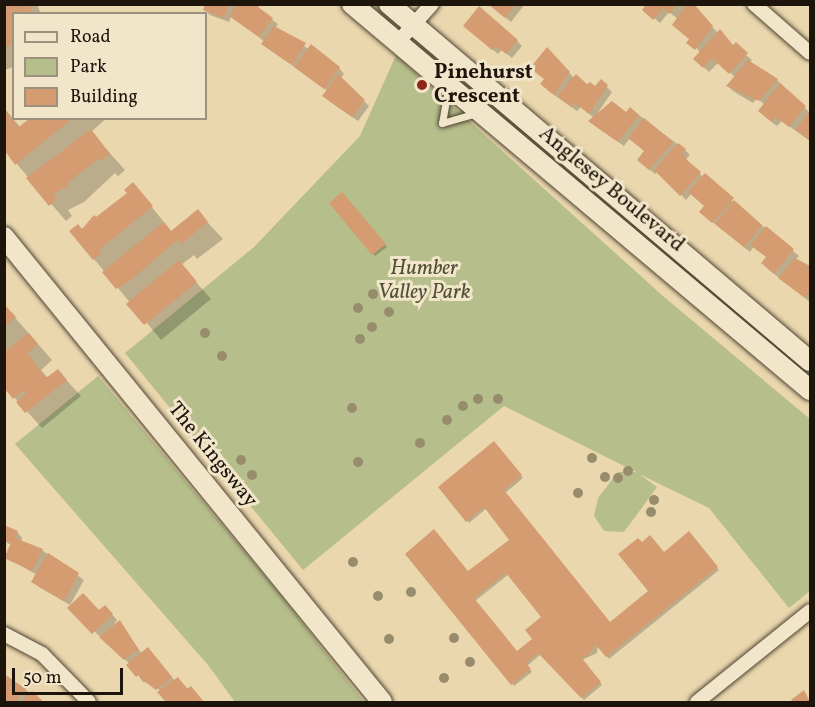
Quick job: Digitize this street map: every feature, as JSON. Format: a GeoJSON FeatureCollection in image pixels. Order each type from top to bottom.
{"type":"FeatureCollection","features":[{"type":"Feature","properties":{"kind":"street","name":"Anglesey Boulevard"},"geometry":{"type":"LineString","coordinates":[[352,4],[810,390]]}},
{"type":"Feature","properties":{"kind":"street","name":"Anglesey Boulevard"},"geometry":{"type":"LineString","coordinates":[[389,4],[810,361]]}},
{"type":"Feature","properties":{"kind":"street"},"geometry":{"type":"LineString","coordinates":[[398,42],[432,4]]}},
{"type":"Feature","properties":{"kind":"street"},"geometry":{"type":"LineString","coordinates":[[754,4],[810,53]]}},
{"type":"Feature","properties":{"kind":"street","name":"The Kingsway"},"geometry":{"type":"LineString","coordinates":[[4,237],[382,702]]}},
{"type":"Feature","properties":{"kind":"street"},"geometry":{"type":"LineString","coordinates":[[697,702],[810,611]]}},
{"type":"Feature","properties":{"kind":"street"},"geometry":{"type":"LineString","coordinates":[[4,634],[42,654],[89,702]]}},
{"type":"Feature","properties":{"kind":"lane"},"geometry":{"type":"LineString","coordinates":[[449,85],[441,123],[467,113],[484,115]]}},
{"type":"Feature","properties":{"kind":"green space"},"geometry":{"type":"Polygon","coordinates":[[[360,5],[380,5],[396,26],[393,28],[360,5]]]}},
{"type":"Feature","properties":{"kind":"green space"},"geometry":{"type":"Polygon","coordinates":[[[416,39],[810,370],[810,386],[414,45],[416,39]]]}},
{"type":"Feature","properties":{"kind":"green space","name":"Humber Valley Park"},"geometry":{"type":"Polygon","coordinates":[[[396,55],[664,297],[810,419],[810,591],[789,608],[709,508],[639,474],[657,487],[624,532],[604,531],[594,516],[598,498],[618,472],[636,472],[504,406],[303,570],[125,353],[254,247],[360,136],[396,55]]]}},
{"type":"Feature","properties":{"kind":"green space"},"geometry":{"type":"Polygon","coordinates":[[[98,376],[278,592],[364,702],[235,702],[208,665],[15,444],[98,376]]]}},
{"type":"Feature","properties":{"kind":"building"},"geometry":{"type":"Polygon","coordinates":[[[4,4],[29,4],[32,12],[12,12],[12,45],[4,48],[4,4]]]}},
{"type":"Feature","properties":{"kind":"building"},"geometry":{"type":"Polygon","coordinates":[[[205,4],[229,4],[224,18],[203,10],[205,4]]]}},
{"type":"Feature","properties":{"kind":"building"},"geometry":{"type":"Polygon","coordinates":[[[237,4],[254,4],[273,18],[259,37],[229,16],[237,4]]]}},
{"type":"Feature","properties":{"kind":"building"},"geometry":{"type":"Polygon","coordinates":[[[488,4],[516,4],[505,18],[488,4]]]}},
{"type":"Feature","properties":{"kind":"building"},"geometry":{"type":"Polygon","coordinates":[[[646,4],[677,4],[670,14],[663,8],[653,20],[642,10],[646,4]]]}},
{"type":"Feature","properties":{"kind":"building"},"geometry":{"type":"Polygon","coordinates":[[[687,4],[694,4],[713,26],[695,50],[686,43],[689,39],[672,25],[687,4]]]}},
{"type":"Feature","properties":{"kind":"building"},"geometry":{"type":"Polygon","coordinates":[[[479,6],[518,40],[506,54],[496,46],[492,50],[463,26],[479,6]]]}},
{"type":"Feature","properties":{"kind":"building"},"geometry":{"type":"Polygon","coordinates":[[[274,26],[306,43],[292,65],[261,44],[274,26]]]}},
{"type":"Feature","properties":{"kind":"building"},"geometry":{"type":"Polygon","coordinates":[[[720,29],[733,45],[736,42],[748,53],[729,74],[712,58],[703,68],[693,59],[720,29]]]}},
{"type":"Feature","properties":{"kind":"building"},"geometry":{"type":"Polygon","coordinates":[[[311,44],[340,67],[324,89],[294,67],[311,44]]]}},
{"type":"Feature","properties":{"kind":"building"},"geometry":{"type":"Polygon","coordinates":[[[547,47],[570,72],[554,95],[540,84],[544,79],[530,68],[547,47]]]}},
{"type":"Feature","properties":{"kind":"building"},"geometry":{"type":"Polygon","coordinates":[[[748,60],[778,79],[759,101],[726,86],[748,60]]]}},
{"type":"Feature","properties":{"kind":"building"},"geometry":{"type":"Polygon","coordinates":[[[338,74],[365,100],[352,117],[322,96],[338,74]]]}},
{"type":"Feature","properties":{"kind":"building"},"geometry":{"type":"Polygon","coordinates":[[[576,74],[587,84],[590,82],[595,86],[601,79],[608,85],[589,114],[575,103],[571,107],[557,96],[576,74]]]}},
{"type":"Feature","properties":{"kind":"building"},"geometry":{"type":"Polygon","coordinates":[[[780,83],[806,106],[789,127],[776,117],[772,122],[758,111],[780,83]]]}},
{"type":"Feature","properties":{"kind":"building"},"geometry":{"type":"Polygon","coordinates":[[[612,101],[626,112],[630,107],[639,115],[618,142],[588,121],[612,101]]]}},
{"type":"Feature","properties":{"kind":"building"},"geometry":{"type":"Polygon","coordinates":[[[5,109],[19,127],[28,120],[71,120],[15,165],[5,151],[5,109]]]}},
{"type":"Feature","properties":{"kind":"building"},"geometry":{"type":"Polygon","coordinates":[[[810,110],[810,141],[796,130],[810,110]]]}},
{"type":"Feature","properties":{"kind":"building"},"geometry":{"type":"Polygon","coordinates":[[[644,118],[673,142],[649,170],[637,160],[644,151],[628,138],[644,118]]]}},
{"type":"Feature","properties":{"kind":"building"},"geometry":{"type":"Polygon","coordinates":[[[91,129],[110,154],[101,161],[99,158],[67,183],[69,185],[53,194],[57,200],[49,206],[26,178],[91,129]]]}},
{"type":"Feature","properties":{"kind":"building"},"geometry":{"type":"Polygon","coordinates":[[[678,143],[686,149],[682,153],[688,161],[701,172],[680,196],[654,170],[678,143]]]}},
{"type":"Feature","properties":{"kind":"building"},"geometry":{"type":"Polygon","coordinates":[[[705,173],[734,198],[712,223],[699,212],[704,206],[688,192],[705,173]]]}},
{"type":"Feature","properties":{"kind":"building"},"geometry":{"type":"Polygon","coordinates":[[[133,182],[153,206],[99,250],[102,253],[93,260],[69,231],[78,224],[82,229],[94,215],[96,217],[127,193],[124,190],[133,182]]]}},
{"type":"Feature","properties":{"kind":"building"},"geometry":{"type":"Polygon","coordinates":[[[342,192],[386,244],[372,255],[329,203],[342,192]]]}},
{"type":"Feature","properties":{"kind":"building"},"geometry":{"type":"Polygon","coordinates":[[[734,200],[762,225],[744,247],[715,224],[734,200]]]}},
{"type":"Feature","properties":{"kind":"building"},"geometry":{"type":"Polygon","coordinates":[[[198,209],[208,222],[181,244],[177,240],[131,280],[116,289],[102,272],[164,222],[171,231],[198,209]]]}},
{"type":"Feature","properties":{"kind":"building"},"geometry":{"type":"Polygon","coordinates":[[[766,226],[794,249],[774,274],[761,263],[766,257],[750,245],[766,226]]]}},
{"type":"Feature","properties":{"kind":"building"},"geometry":{"type":"Polygon","coordinates":[[[795,258],[810,266],[810,292],[805,298],[778,278],[795,258]]]}},
{"type":"Feature","properties":{"kind":"building"},"geometry":{"type":"Polygon","coordinates":[[[179,260],[197,282],[144,325],[126,304],[179,260]]]}},
{"type":"Feature","properties":{"kind":"building"},"geometry":{"type":"Polygon","coordinates":[[[4,304],[16,317],[4,326],[4,304]]]}},
{"type":"Feature","properties":{"kind":"building"},"geometry":{"type":"Polygon","coordinates":[[[29,333],[38,344],[27,353],[46,378],[58,369],[67,380],[25,413],[16,402],[27,393],[25,390],[13,399],[4,388],[4,352],[29,333]]]}},
{"type":"Feature","properties":{"kind":"building"},"geometry":{"type":"Polygon","coordinates":[[[494,441],[522,475],[504,490],[610,622],[648,591],[618,554],[638,538],[642,542],[650,535],[664,552],[689,531],[718,567],[606,657],[596,645],[587,657],[581,657],[601,682],[581,698],[538,653],[526,663],[531,669],[511,685],[405,554],[434,529],[468,571],[509,540],[484,507],[466,522],[438,487],[494,441]],[[506,573],[474,598],[517,651],[532,639],[525,630],[541,617],[506,573]]]}},
{"type":"Feature","properties":{"kind":"building"},"geometry":{"type":"Polygon","coordinates":[[[4,525],[18,531],[15,538],[43,549],[32,571],[4,558],[11,543],[4,540],[4,525]]]}},
{"type":"Feature","properties":{"kind":"building"},"geometry":{"type":"Polygon","coordinates":[[[48,553],[79,573],[64,601],[31,582],[48,553]]]}},
{"type":"Feature","properties":{"kind":"building"},"geometry":{"type":"Polygon","coordinates":[[[83,593],[99,610],[105,605],[113,614],[92,634],[67,608],[83,593]]]}},
{"type":"Feature","properties":{"kind":"building"},"geometry":{"type":"Polygon","coordinates":[[[120,620],[138,649],[124,660],[99,637],[120,620]]]}},
{"type":"Feature","properties":{"kind":"building"},"geometry":{"type":"Polygon","coordinates":[[[148,647],[172,677],[156,690],[140,678],[142,673],[136,677],[126,665],[148,647]]]}},
{"type":"Feature","properties":{"kind":"building"},"geometry":{"type":"Polygon","coordinates":[[[4,674],[26,689],[15,702],[4,702],[4,674]]]}},
{"type":"Feature","properties":{"kind":"building"},"geometry":{"type":"Polygon","coordinates":[[[178,677],[187,689],[191,686],[204,702],[166,702],[157,692],[178,677]]]}},
{"type":"Feature","properties":{"kind":"building"},"geometry":{"type":"Polygon","coordinates":[[[804,690],[810,702],[791,700],[804,690]]]}},
{"type":"Feature","properties":{"kind":"building"},"geometry":{"type":"Polygon","coordinates":[[[32,691],[44,702],[21,702],[32,691]]]}},
{"type":"Feature","properties":{"kind":"place","name":"Pinehurst Crescent"},"geometry":{"type":"Point","coordinates":[422,85]}}]}
